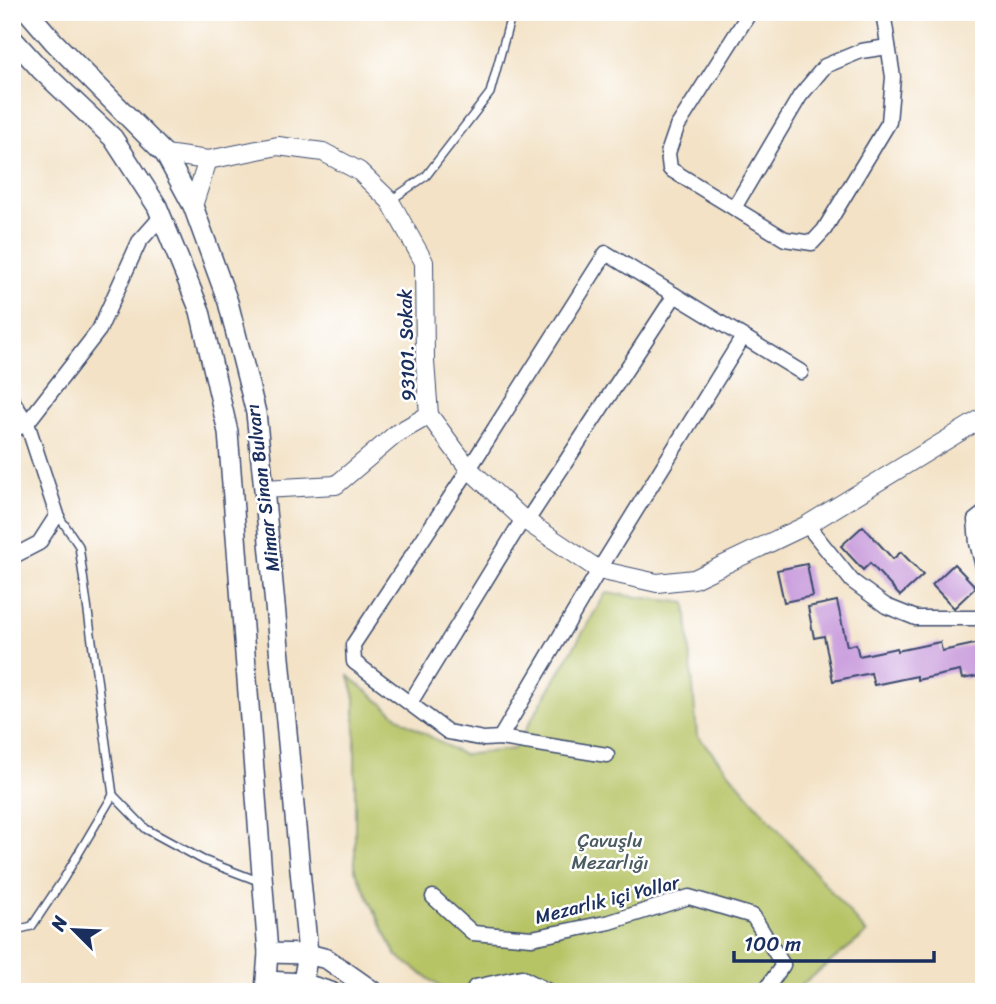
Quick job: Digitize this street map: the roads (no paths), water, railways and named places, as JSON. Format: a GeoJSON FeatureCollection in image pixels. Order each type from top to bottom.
{"type":"FeatureCollection","features":[{"type":"Feature","properties":{"kind":"main road","name":"Mimar Sinan Bulvarı"},"geometry":{"type":"LineString","coordinates":[[28,12],[164,154],[193,206],[228,302],[256,413],[308,954],[302,987]]}},
{"type":"Feature","properties":{"kind":"main road","name":"Mimar Sinan Bulvarı"},"geometry":{"type":"LineString","coordinates":[[12,38],[40,69],[113,138],[158,206],[200,311],[228,432],[268,953],[266,986]]}},
{"type":"Feature","properties":{"kind":"main road"},"geometry":{"type":"LineString","coordinates":[[268,953],[308,954],[327,958],[374,992]]}},
{"type":"Feature","properties":{"kind":"main road"},"geometry":{"type":"LineString","coordinates":[[266,986],[302,987],[331,992]]}},
{"type":"Feature","properties":{"kind":"street"},"geometry":{"type":"LineString","coordinates":[[750,12],[677,127],[668,153],[670,169],[785,239],[812,243],[824,230],[889,122],[893,77],[883,12]]}},
{"type":"Feature","properties":{"kind":"street"},"geometry":{"type":"LineString","coordinates":[[734,208],[800,96],[825,66],[861,51],[888,47]]}},
{"type":"Feature","properties":{"kind":"street","name":"93101. Sokak"},"geometry":{"type":"LineString","coordinates":[[164,154],[208,160],[278,146],[323,152],[359,171],[390,201],[424,262],[425,362],[429,415],[469,469],[525,520],[599,570],[657,583],[694,579],[807,525],[984,417]]}},
{"type":"Feature","properties":{"kind":"street"},"geometry":{"type":"LineString","coordinates":[[193,206],[208,160]]}},
{"type":"Feature","properties":{"kind":"street"},"geometry":{"type":"LineString","coordinates":[[12,430],[27,423],[99,330],[138,242],[162,216]]}},
{"type":"Feature","properties":{"kind":"street"},"geometry":{"type":"LineString","coordinates":[[12,238],[12,247]]}},
{"type":"Feature","properties":{"kind":"street"},"geometry":{"type":"LineString","coordinates":[[607,755],[448,732],[354,662],[353,645],[606,253],[801,372]]}},
{"type":"Feature","properties":{"kind":"street"},"geometry":{"type":"LineString","coordinates":[[410,703],[525,520],[675,295]]}},
{"type":"Feature","properties":{"kind":"street"},"geometry":{"type":"LineString","coordinates":[[500,738],[599,570],[743,337]]}},
{"type":"Feature","properties":{"kind":"street"},"geometry":{"type":"LineString","coordinates":[[12,400],[27,423],[57,514],[39,543],[12,557]]}},
{"type":"Feature","properties":{"kind":"street"},"geometry":{"type":"LineString","coordinates":[[264,489],[336,485],[396,434],[429,415]]}},
{"type":"Feature","properties":{"kind":"street"},"geometry":{"type":"LineString","coordinates":[[984,513],[975,520],[977,543],[984,570]]}},
{"type":"Feature","properties":{"kind":"street"},"geometry":{"type":"LineString","coordinates":[[807,525],[852,581],[886,606],[916,618],[984,618]]}},
{"type":"Feature","properties":{"kind":"street","name":"Mezarlık içi Yollar"},"geometry":{"type":"LineString","coordinates":[[433,897],[473,933],[532,938],[610,922],[689,897],[753,916],[783,965],[764,992]]}},
{"type":"Feature","properties":{"kind":"street"},"geometry":{"type":"LineString","coordinates":[[475,987],[520,977],[550,992]]}},
{"type":"Feature","properties":{"kind":"lane"},"geometry":{"type":"LineString","coordinates":[[390,201],[426,176],[490,93],[512,12]]}},
{"type":"Feature","properties":{"kind":"lane"},"geometry":{"type":"LineString","coordinates":[[57,514],[79,546],[113,794],[146,829],[203,860],[263,883]]}},
{"type":"Feature","properties":{"kind":"lane"},"geometry":{"type":"LineString","coordinates":[[12,733],[12,752]]}},
{"type":"Feature","properties":{"kind":"lane"},"geometry":{"type":"LineString","coordinates":[[12,931],[32,926],[64,878],[113,794]]}},
{"type":"Feature","properties":{"kind":"park label","name":"Çavuşlu Mezarlığı"},"geometry":{"type":"Point","coordinates":[610,851]}}]}
